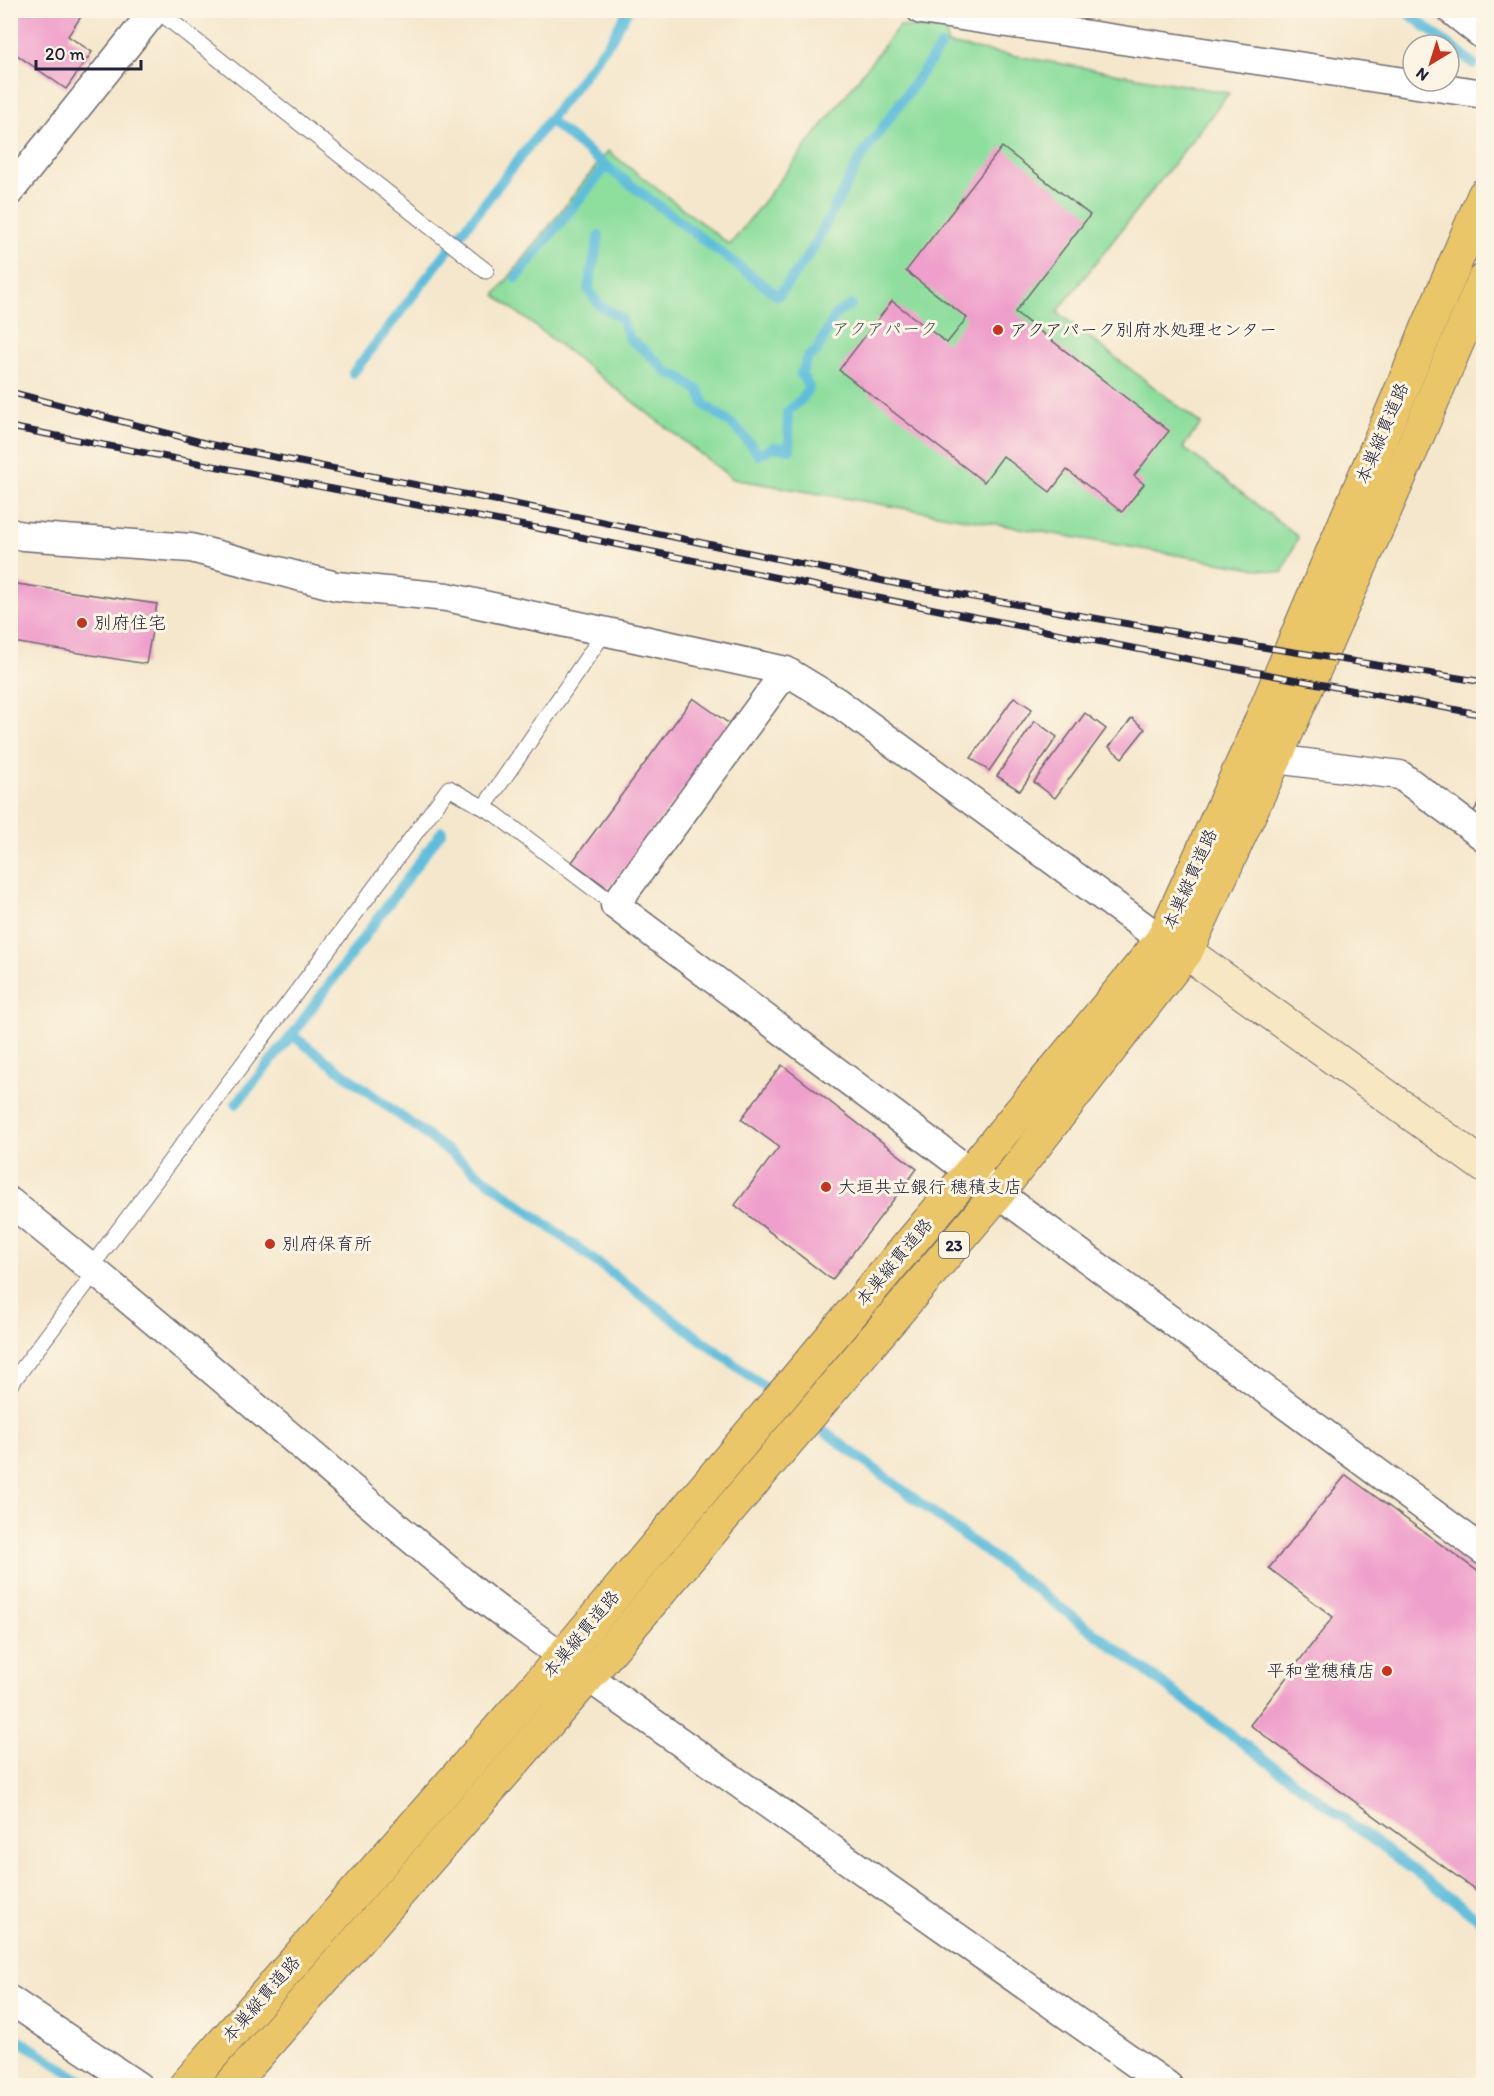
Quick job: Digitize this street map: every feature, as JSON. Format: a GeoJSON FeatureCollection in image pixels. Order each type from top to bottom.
{"type":"FeatureCollection","features":[{"type":"Feature","properties":{"kind":"main road","name":"本巣縦貫道路"},"geometry":{"type":"LineString","coordinates":[[1261,755],[1484,195]]}},
{"type":"Feature","properties":{"kind":"main road","name":"本巣縦貫道路"},"geometry":{"type":"LineString","coordinates":[[230,2085],[588,1677],[998,1193],[1174,946],[1261,755],[1412,449],[1484,279]]}},
{"type":"Feature","properties":{"kind":"main road","name":"本巣縦貫道路"},"geometry":{"type":"LineString","coordinates":[[185,2085],[563,1656],[971,1172],[1174,946]]}},
{"type":"Feature","properties":{"kind":"street"},"geometry":{"type":"LineString","coordinates":[[10,191],[156,10]]}},
{"type":"Feature","properties":{"kind":"street"},"geometry":{"type":"LineString","coordinates":[[921,10],[1484,94]]}},
{"type":"Feature","properties":{"kind":"street"},"geometry":{"type":"LineString","coordinates":[[1451,10],[1484,36]]}},
{"type":"Feature","properties":{"kind":"street"},"geometry":{"type":"LineString","coordinates":[[10,533],[23,536],[191,548],[336,586],[447,597],[786,671],[837,702],[1174,946],[1484,1166]]}},
{"type":"Feature","properties":{"kind":"street"},"geometry":{"type":"LineString","coordinates":[[786,671],[615,904],[998,1193],[1484,1551]]}},
{"type":"Feature","properties":{"kind":"street"},"geometry":{"type":"LineString","coordinates":[[1261,755],[1400,775],[1484,837]]}},
{"type":"Feature","properties":{"kind":"street"},"geometry":{"type":"LineString","coordinates":[[10,1202],[93,1269],[471,1589],[588,1677],[1168,2085]]}},
{"type":"Feature","properties":{"kind":"street"},"geometry":{"type":"LineString","coordinates":[[10,2000],[138,2085]]}},
{"type":"Feature","properties":{"kind":"lane"},"geometry":{"type":"LineString","coordinates":[[156,10],[486,271]]}},
{"type":"Feature","properties":{"kind":"lane"},"geometry":{"type":"LineString","coordinates":[[484,807],[604,633]]}},
{"type":"Feature","properties":{"kind":"lane"},"geometry":{"type":"LineString","coordinates":[[10,1385],[93,1269],[449,788],[484,807],[615,904]]}},
{"type":"Feature","properties":{"kind":"green space","name":"アクアパーク"},"geometry":{"type":"Polygon","coordinates":[[[899,26],[947,30],[947,44],[1229,93],[1057,312],[1201,424],[1183,447],[1298,537],[1282,573],[733,479],[495,295],[608,151],[730,245],[899,26]]]}},
{"type":"Feature","properties":{"kind":"building"},"geometry":{"type":"Polygon","coordinates":[[[10,10],[81,10],[84,12],[68,36],[92,52],[66,89],[10,50],[10,10]]]}},
{"type":"Feature","properties":{"kind":"building","name":"アクアパーク別府水処理センター"},"geometry":{"type":"Polygon","coordinates":[[[1002,147],[1090,215],[1015,312],[1169,431],[1134,476],[1144,484],[1122,512],[1067,470],[1050,492],[1003,456],[984,482],[839,370],[892,301],[947,343],[967,318],[906,271],[1002,147]]]}},
{"type":"Feature","properties":{"kind":"building","name":"別府住宅"},"geometry":{"type":"Polygon","coordinates":[[[10,583],[157,604],[146,664],[13,642],[10,648],[10,583]]]}},
{"type":"Feature","properties":{"kind":"building"},"geometry":{"type":"Polygon","coordinates":[[[1014,697],[1032,709],[989,771],[971,758],[1014,697]]]}},
{"type":"Feature","properties":{"kind":"building"},"geometry":{"type":"Polygon","coordinates":[[[693,698],[731,725],[609,889],[572,862],[693,698]]]}},
{"type":"Feature","properties":{"kind":"building"},"geometry":{"type":"Polygon","coordinates":[[[1085,713],[1106,729],[1055,798],[1034,782],[1085,713]]]}},
{"type":"Feature","properties":{"kind":"building"},"geometry":{"type":"Polygon","coordinates":[[[1132,718],[1145,729],[1122,758],[1109,747],[1132,718]]]}},
{"type":"Feature","properties":{"kind":"building"},"geometry":{"type":"Polygon","coordinates":[[[1035,721],[1057,737],[1020,791],[997,776],[1035,721]]]}},
{"type":"Feature","properties":{"kind":"building"},"geometry":{"type":"Polygon","coordinates":[[[1484,794],[1484,825],[1471,816],[1484,794]]]}},
{"type":"Feature","properties":{"kind":"building","name":"大垣共立銀行 穂積支店"},"geometry":{"type":"Polygon","coordinates":[[[782,1065],[917,1169],[832,1280],[735,1205],[779,1147],[741,1119],[782,1065]]]}},
{"type":"Feature","properties":{"kind":"building","name":"平和堂穂積店"},"geometry":{"type":"Polygon","coordinates":[[[1346,1475],[1484,1576],[1484,1896],[1250,1725],[1333,1617],[1269,1568],[1346,1475]]]}},
{"type":"Feature","properties":{"kind":"waterway"},"geometry":{"type":"LineString","coordinates":[[353,373],[611,40],[628,10]]}},
{"type":"Feature","properties":{"kind":"waterway"},"geometry":{"type":"LineString","coordinates":[[1404,10],[1434,33]]}},
{"type":"Feature","properties":{"kind":"waterway"},"geometry":{"type":"LineString","coordinates":[[550,121],[778,296],[811,252],[860,159],[941,46]]}},
{"type":"Feature","properties":{"kind":"waterway"},"geometry":{"type":"LineString","coordinates":[[1461,54],[1474,64]]}},
{"type":"Feature","properties":{"kind":"waterway"},"geometry":{"type":"LineString","coordinates":[[516,278],[606,166]]}},
{"type":"Feature","properties":{"kind":"waterway"},"geometry":{"type":"LineString","coordinates":[[599,236],[588,289],[599,305],[621,318],[630,339],[667,372],[680,377],[699,391],[705,405],[738,429],[759,455],[773,447],[790,449],[787,412],[802,399],[809,387],[801,374],[809,356],[816,352],[836,314],[851,305]]}},
{"type":"Feature","properties":{"kind":"waterway"},"geometry":{"type":"LineString","coordinates":[[236,1104],[292,1035],[442,831]]}},
{"type":"Feature","properties":{"kind":"waterway"},"geometry":{"type":"LineString","coordinates":[[292,1035],[1484,1923]]}},
{"type":"Feature","properties":{"kind":"waterway"},"geometry":{"type":"LineString","coordinates":[[10,2034],[90,2086]]}},
{"type":"Feature","properties":{"kind":"railway"},"geometry":{"type":"LineString","coordinates":[[10,392],[208,444],[550,511],[898,584],[1250,645],[1484,682]]}},
{"type":"Feature","properties":{"kind":"railway"},"geometry":{"type":"LineString","coordinates":[[10,427],[552,531],[812,585],[1484,715]]}},
{"type":"Feature","properties":{"kind":"place","name":"アクアパーク別府水処理センター"},"geometry":{"type":"Point","coordinates":[998,330]}},
{"type":"Feature","properties":{"kind":"place","name":"別府住宅"},"geometry":{"type":"Point","coordinates":[82,623]}},
{"type":"Feature","properties":{"kind":"place","name":"大垣共立銀行 穂積支店"},"geometry":{"type":"Point","coordinates":[826,1187]}},
{"type":"Feature","properties":{"kind":"place","name":"別府保育所"},"geometry":{"type":"Point","coordinates":[270,1244]}},
{"type":"Feature","properties":{"kind":"place","name":"平和堂穂積店"},"geometry":{"type":"Point","coordinates":[1387,1671]}}]}
